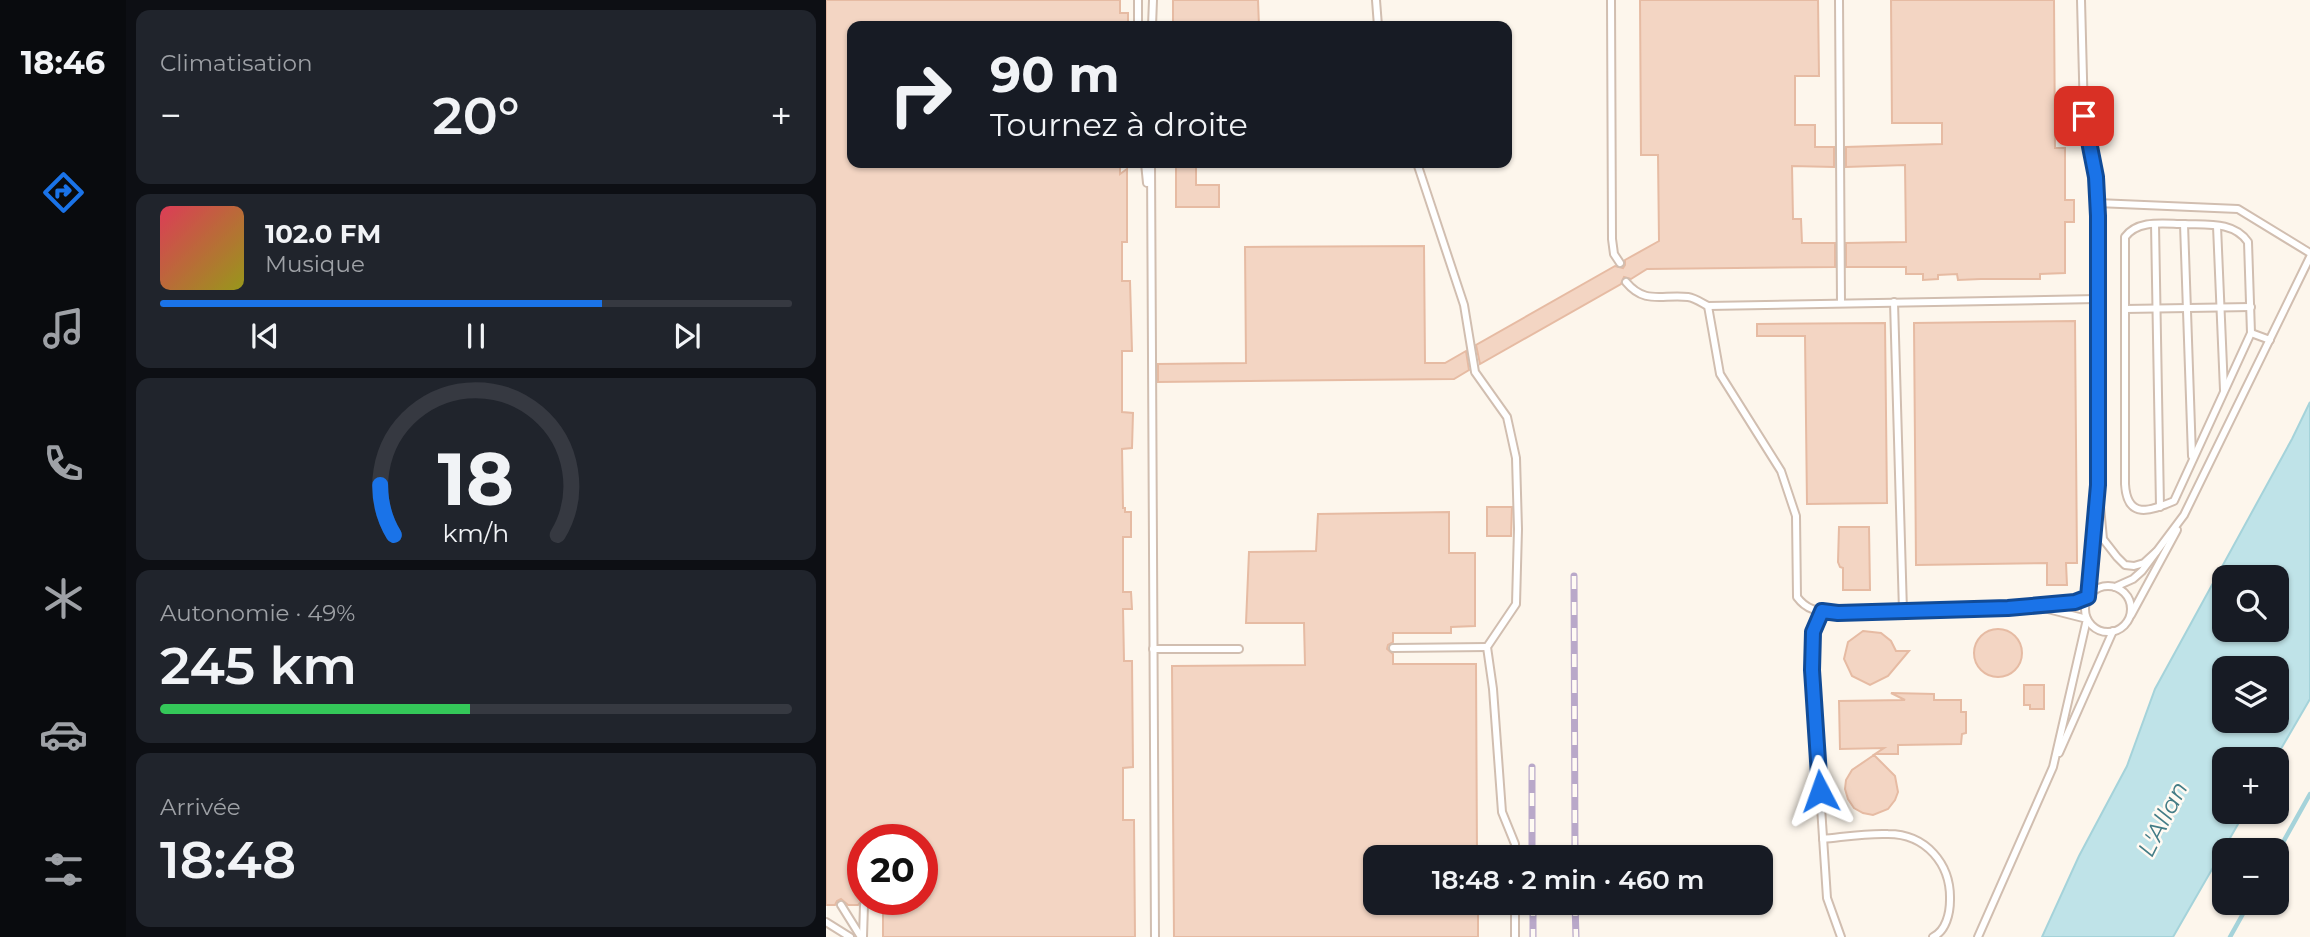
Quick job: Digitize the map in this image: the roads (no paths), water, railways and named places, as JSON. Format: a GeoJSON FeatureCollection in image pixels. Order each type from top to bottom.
{"type":"FeatureCollection","features":[{"type":"Feature","properties":{"kind":"lane"},"geometry":{"type":"LineString","coordinates":[[1138,0],[1138,21]]}},
{"type":"Feature","properties":{"kind":"lane"},"geometry":{"type":"LineString","coordinates":[[1152,21],[1153,0]]}},
{"type":"Feature","properties":{"kind":"lane"},"geometry":{"type":"LineString","coordinates":[[1376,0],[1378,21]]}},
{"type":"Feature","properties":{"kind":"lane"},"geometry":{"type":"LineString","coordinates":[[1611,0],[1612,239],[1614,254],[1620,263]]}},
{"type":"Feature","properties":{"kind":"lane"},"geometry":{"type":"LineString","coordinates":[[1839,0],[1841,303]]}},
{"type":"Feature","properties":{"kind":"lane"},"geometry":{"type":"LineString","coordinates":[[2081,0],[2084,116],[2096,177],[2098,204],[2098,485],[2103,539],[2125,565],[2144,563],[2156,552]]}},
{"type":"Feature","properties":{"kind":"lane"},"geometry":{"type":"LineString","coordinates":[[1145,168],[1150,234]]}},
{"type":"Feature","properties":{"kind":"lane"},"geometry":{"type":"LineString","coordinates":[[1151,168],[1155,937]]}},
{"type":"Feature","properties":{"kind":"lane"},"geometry":{"type":"LineString","coordinates":[[1419,168],[1464,305],[1475,372],[1507,417],[1516,458],[1516,604],[1487,648],[1493,689],[1502,811],[1515,845]]}},
{"type":"Feature","properties":{"kind":"lane"},"geometry":{"type":"LineString","coordinates":[[2036,606],[2087,619],[2098,629],[2113,631],[2120,629],[2130,617],[2164,557],[2310,255],[2238,209],[2098,204]]}},
{"type":"Feature","properties":{"kind":"lane"},"geometry":{"type":"LineString","coordinates":[[2184,224],[2193,460]]}},
{"type":"Feature","properties":{"kind":"lane"},"geometry":{"type":"LineString","coordinates":[[2184,224],[2234,229],[2248,242],[2251,333],[2174,501],[2152,511],[2136,509],[2126,497],[2125,237],[2142,225],[2184,224]]}},
{"type":"Feature","properties":{"kind":"lane"},"geometry":{"type":"LineString","coordinates":[[2155,225],[2160,507]]}},
{"type":"Feature","properties":{"kind":"lane"},"geometry":{"type":"LineString","coordinates":[[2217,226],[2224,392]]}},
{"type":"Feature","properties":{"kind":"lane"},"geometry":{"type":"LineString","coordinates":[[1626,282],[1635,293],[1647,297],[1691,298],[1708,306],[2097,299]]}},
{"type":"Feature","properties":{"kind":"lane"},"geometry":{"type":"LineString","coordinates":[[1894,302],[1903,611]]}},
{"type":"Feature","properties":{"kind":"lane"},"geometry":{"type":"LineString","coordinates":[[1708,306],[1720,374],[1781,471],[1796,516],[1797,597],[1804,607],[1822,611],[1903,611],[2075,602],[2088,597],[2100,587],[2115,586],[2133,579],[2184,515]]}},
{"type":"Feature","properties":{"kind":"lane"},"geometry":{"type":"LineString","coordinates":[[2125,309],[2251,307]]}},
{"type":"Feature","properties":{"kind":"lane"},"geometry":{"type":"LineString","coordinates":[[2251,333],[2270,340]]}},
{"type":"Feature","properties":{"kind":"lane"},"geometry":{"type":"LineString","coordinates":[[2053,767],[2087,619],[2086,604],[2098,485]]}},
{"type":"Feature","properties":{"kind":"lane"},"geometry":{"type":"LineString","coordinates":[[2174,501],[2188,508]]}},
{"type":"Feature","properties":{"kind":"lane"},"geometry":{"type":"LineString","coordinates":[[2115,586],[2127,595],[2130,617]]}},
{"type":"Feature","properties":{"kind":"lane"},"geometry":{"type":"LineString","coordinates":[[1822,611],[1813,632],[1812,670],[1827,898],[1841,937]]}},
{"type":"Feature","properties":{"kind":"lane"},"geometry":{"type":"LineString","coordinates":[[1978,937],[2113,631]]}},
{"type":"Feature","properties":{"kind":"lane"},"geometry":{"type":"LineString","coordinates":[[1393,648],[1487,648]]}},
{"type":"Feature","properties":{"kind":"lane"},"geometry":{"type":"LineString","coordinates":[[1153,649],[1239,649]]}},
{"type":"Feature","properties":{"kind":"lane"},"geometry":{"type":"LineString","coordinates":[[1823,839],[1890,833],[1910,838],[1927,847],[1945,865],[1950,892],[1950,912],[1940,934],[1933,937]]}},
{"type":"Feature","properties":{"kind":"lane"},"geometry":{"type":"LineString","coordinates":[[841,905],[862,937]]}},
{"type":"Feature","properties":{"kind":"lane"},"geometry":{"type":"LineString","coordinates":[[862,937],[863,915]]}},
{"type":"Feature","properties":{"kind":"lane"},"geometry":{"type":"LineString","coordinates":[[1515,915],[1515,937]]}},
{"type":"Feature","properties":{"kind":"lane"},"geometry":{"type":"LineString","coordinates":[[826,922],[850,937]]}},
{"type":"Feature","properties":{"kind":"water","name":"L'Allan"},"geometry":{"type":"Polygon","coordinates":[[[2310,402],[2310,699],[2282,747],[2212,747],[2212,824],[2238,824],[2230,838],[2212,838],[2212,869],[2173,937],[2042,937],[2079,856],[2127,766],[2155,689],[2212,585],[2212,642],[2289,642],[2289,565],[2223,565],[2310,402]]]}},
{"type":"Feature","properties":{"kind":"waterway"},"geometry":{"type":"LineString","coordinates":[[2285,838],[2310,794]]}},
{"type":"Feature","properties":{"kind":"waterway"},"geometry":{"type":"LineString","coordinates":[[2230,937],[2242,915]]}},
{"type":"Feature","properties":{"kind":"railway"},"geometry":{"type":"LineString","coordinates":[[1574,576],[1575,845]]}},
{"type":"Feature","properties":{"kind":"railway"},"geometry":{"type":"LineString","coordinates":[[1532,767],[1532,845]]}},
{"type":"Feature","properties":{"kind":"railway"},"geometry":{"type":"LineString","coordinates":[[1533,915],[1533,937]]}},
{"type":"Feature","properties":{"kind":"railway"},"geometry":{"type":"LineString","coordinates":[[1575,915],[1576,937]]}}]}
